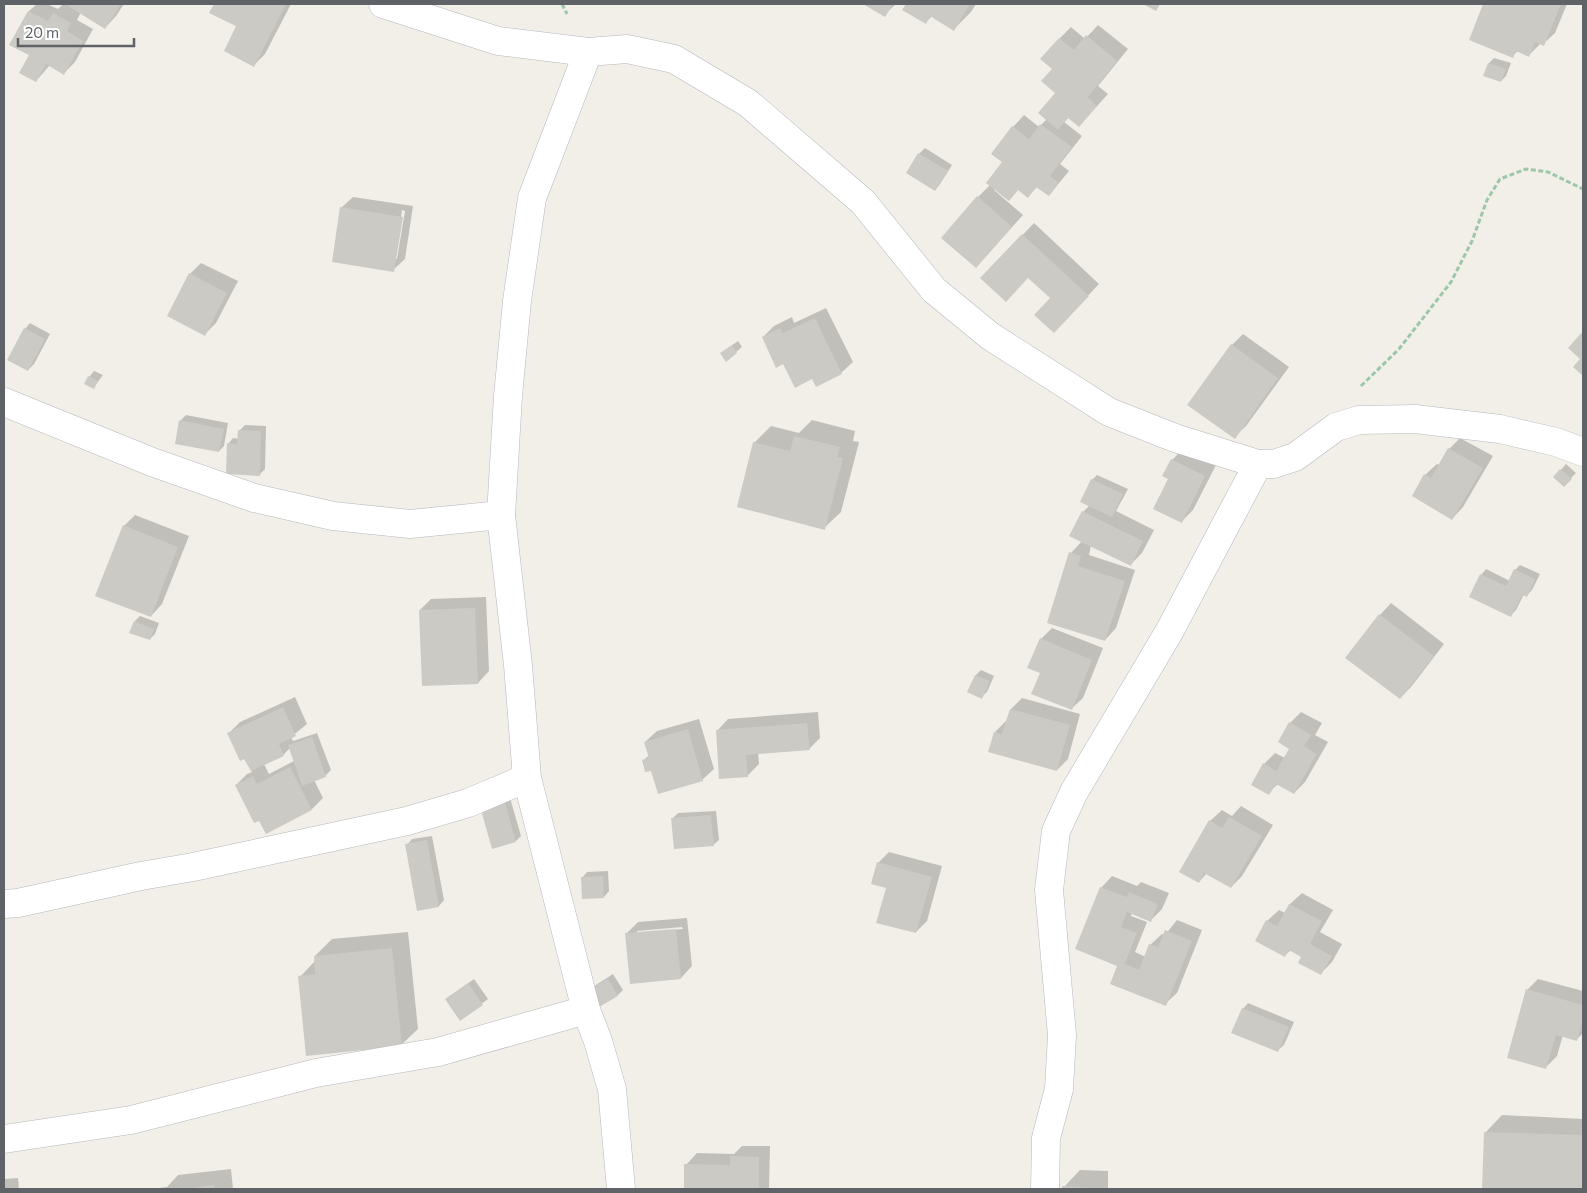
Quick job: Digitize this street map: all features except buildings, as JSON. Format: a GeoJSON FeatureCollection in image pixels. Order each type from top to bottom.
{"type":"FeatureCollection","features":[{"type":"Feature","properties":{"kind":"street"},"geometry":{"type":"LineString","coordinates":[[383,4],[498,41],[588,52],[626,49],[674,59],[748,103],[862,202],[934,290],[990,336],[1109,412],[1175,438],[1258,464],[1274,464],[1295,457],[1336,427],[1359,420],[1415,419],[1510,431],[1556,442],[1583,452]]}},
{"type":"Feature","properties":{"kind":"street"},"geometry":{"type":"LineString","coordinates":[[588,52],[532,198],[517,301],[508,396],[502,515],[518,665],[527,778],[586,1010],[598,1041],[612,1089],[621,1189]]}},
{"type":"Feature","properties":{"kind":"street"},"geometry":{"type":"LineString","coordinates":[[4,402],[152,462],[254,498],[333,516],[410,524],[502,515]]}},
{"type":"Feature","properties":{"kind":"street"},"geometry":{"type":"LineString","coordinates":[[1045,1189],[1046,1138],[1059,1089],[1062,1035],[1049,890],[1056,831],[1074,792],[1169,632],[1258,464]]}},
{"type":"Feature","properties":{"kind":"street"},"geometry":{"type":"LineString","coordinates":[[4,904],[18,903],[407,821],[468,803],[527,778]]}},
{"type":"Feature","properties":{"kind":"street"},"geometry":{"type":"LineString","coordinates":[[4,1139],[131,1120],[316,1073],[438,1052],[586,1010]]}},
{"type":"Feature","properties":{"kind":"path"},"geometry":{"type":"LineString","coordinates":[[1336,427],[1358,388],[1399,349],[1452,282],[1472,241],[1487,200],[1500,179],[1526,169],[1548,172],[1583,189]]}}]}
